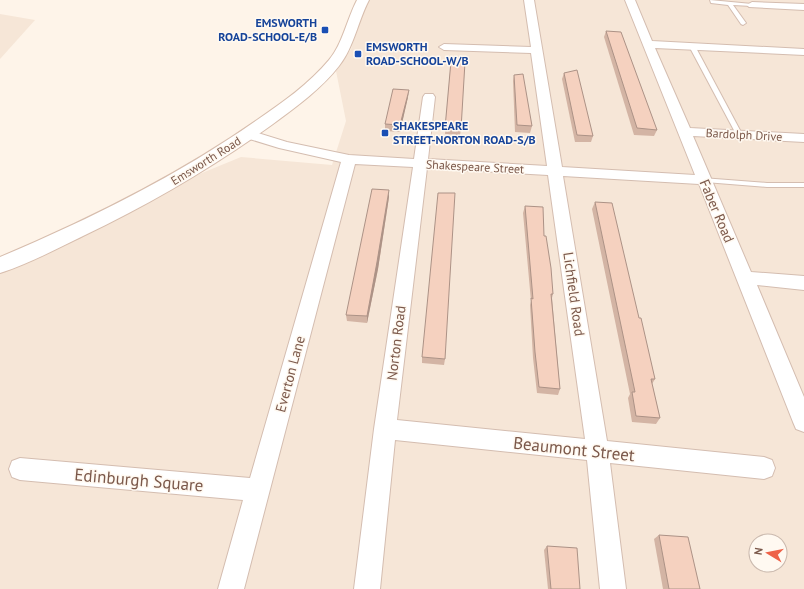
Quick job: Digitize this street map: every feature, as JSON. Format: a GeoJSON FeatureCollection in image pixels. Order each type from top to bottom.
{"type":"FeatureCollection","features":[{"type":"Feature","properties":{"kind":"street","name":"Emsworth Road"},"geometry":{"type":"LineString","coordinates":[[0,265],[106,218],[175,181],[280,112],[311,86],[335,62],[363,0]]}},
{"type":"Feature","properties":{"kind":"street","name":"Lichfield Road"},"geometry":{"type":"LineString","coordinates":[[529,0],[535,50],[556,172],[597,452],[613,589]]}},
{"type":"Feature","properties":{"kind":"street","name":"Faber Road"},"geometry":{"type":"LineString","coordinates":[[630,0],[746,278],[804,422]]}},
{"type":"Feature","properties":{"kind":"street"},"geometry":{"type":"LineString","coordinates":[[752,5],[768,3],[804,7]]}},
{"type":"Feature","properties":{"kind":"street"},"geometry":{"type":"LineString","coordinates":[[648,44],[804,52]]}},
{"type":"Feature","properties":{"kind":"street"},"geometry":{"type":"LineString","coordinates":[[444,47],[535,50]]}},
{"type":"Feature","properties":{"kind":"street","name":"Norton Road"},"geometry":{"type":"LineString","coordinates":[[367,589],[385,429],[429,97]]}},
{"type":"Feature","properties":{"kind":"street","name":"Bardolph Drive"},"geometry":{"type":"LineString","coordinates":[[684,132],[804,138]]}},
{"type":"Feature","properties":{"kind":"street","name":"Shakespeare Street"},"geometry":{"type":"LineString","coordinates":[[248,134],[284,145],[349,159],[705,180]]}},
{"type":"Feature","properties":{"kind":"street","name":"Everton Lane"},"geometry":{"type":"LineString","coordinates":[[231,589],[349,159]]}},
{"type":"Feature","properties":{"kind":"street"},"geometry":{"type":"LineString","coordinates":[[746,278],[804,283]]}},
{"type":"Feature","properties":{"kind":"street","name":"Beaumont Street"},"geometry":{"type":"LineString","coordinates":[[385,429],[764,468]]}},
{"type":"Feature","properties":{"kind":"street","name":"Edinburgh Square"},"geometry":{"type":"LineString","coordinates":[[20,469],[258,490]]}},
{"type":"Feature","properties":{"kind":"lane"},"geometry":{"type":"LineString","coordinates":[[712,0],[716,3],[752,5]]}},
{"type":"Feature","properties":{"kind":"lane"},"geometry":{"type":"LineString","coordinates":[[730,4],[743,23]]}},
{"type":"Feature","properties":{"kind":"lane"},"geometry":{"type":"LineString","coordinates":[[692,46],[739,134]]}},
{"type":"Feature","properties":{"kind":"lane"},"geometry":{"type":"LineString","coordinates":[[705,180],[804,185]]}},
{"type":"Feature","properties":{"kind":"shaded area"},"geometry":{"type":"Polygon","coordinates":[[[369,0],[804,0],[804,589],[0,589],[0,256],[241,157],[332,165],[346,121],[336,71],[351,49],[365,6],[369,0]]]}},
{"type":"Feature","properties":{"kind":"shaded area"},"geometry":{"type":"Polygon","coordinates":[[[0,14],[35,20],[0,59],[0,14]]]}},
{"type":"Feature","properties":{"kind":"building"},"geometry":{"type":"Polygon","coordinates":[[[606,31],[621,32],[657,130],[637,128],[606,31]]]}},
{"type":"Feature","properties":{"kind":"building"},"geometry":{"type":"Polygon","coordinates":[[[451,61],[465,62],[461,129],[445,128],[451,61]]]}},
{"type":"Feature","properties":{"kind":"building"},"geometry":{"type":"Polygon","coordinates":[[[577,70],[593,136],[577,135],[564,73],[577,70]]]}},
{"type":"Feature","properties":{"kind":"building"},"geometry":{"type":"Polygon","coordinates":[[[523,74],[532,126],[517,125],[514,75],[523,74]]]}},
{"type":"Feature","properties":{"kind":"building"},"geometry":{"type":"Polygon","coordinates":[[[393,89],[409,90],[400,125],[385,124],[393,89]]]}},
{"type":"Feature","properties":{"kind":"building"},"geometry":{"type":"Polygon","coordinates":[[[372,189],[389,190],[367,316],[346,315],[372,189]]]}},
{"type":"Feature","properties":{"kind":"building"},"geometry":{"type":"Polygon","coordinates":[[[438,193],[455,193],[445,359],[422,357],[438,193]]]}},
{"type":"Feature","properties":{"kind":"building"},"geometry":{"type":"Polygon","coordinates":[[[595,202],[612,203],[655,379],[651,379],[660,418],[636,416],[632,392],[635,392],[595,202]]]}},
{"type":"Feature","properties":{"kind":"building"},"geometry":{"type":"Polygon","coordinates":[[[525,206],[543,207],[544,236],[546,236],[551,268],[553,294],[551,294],[560,389],[539,387],[535,352],[531,298],[533,299],[525,206]]]}},
{"type":"Feature","properties":{"kind":"building"},"geometry":{"type":"Polygon","coordinates":[[[659,535],[688,537],[700,589],[669,589],[659,535]]]}},
{"type":"Feature","properties":{"kind":"building"},"geometry":{"type":"Polygon","coordinates":[[[547,546],[577,548],[580,589],[551,589],[547,546]]]}},
{"type":"Feature","properties":{"kind":"place","name":"EMSWORTH ROAD-SCHOOL-E/B"},"geometry":{"type":"Point","coordinates":[325,30]}},
{"type":"Feature","properties":{"kind":"place","name":"EMSWORTH ROAD-SCHOOL-W/B"},"geometry":{"type":"Point","coordinates":[358,54]}},
{"type":"Feature","properties":{"kind":"place","name":"SHAKESPEARE STREET-NORTON ROAD-S/B"},"geometry":{"type":"Point","coordinates":[385,133]}}]}
